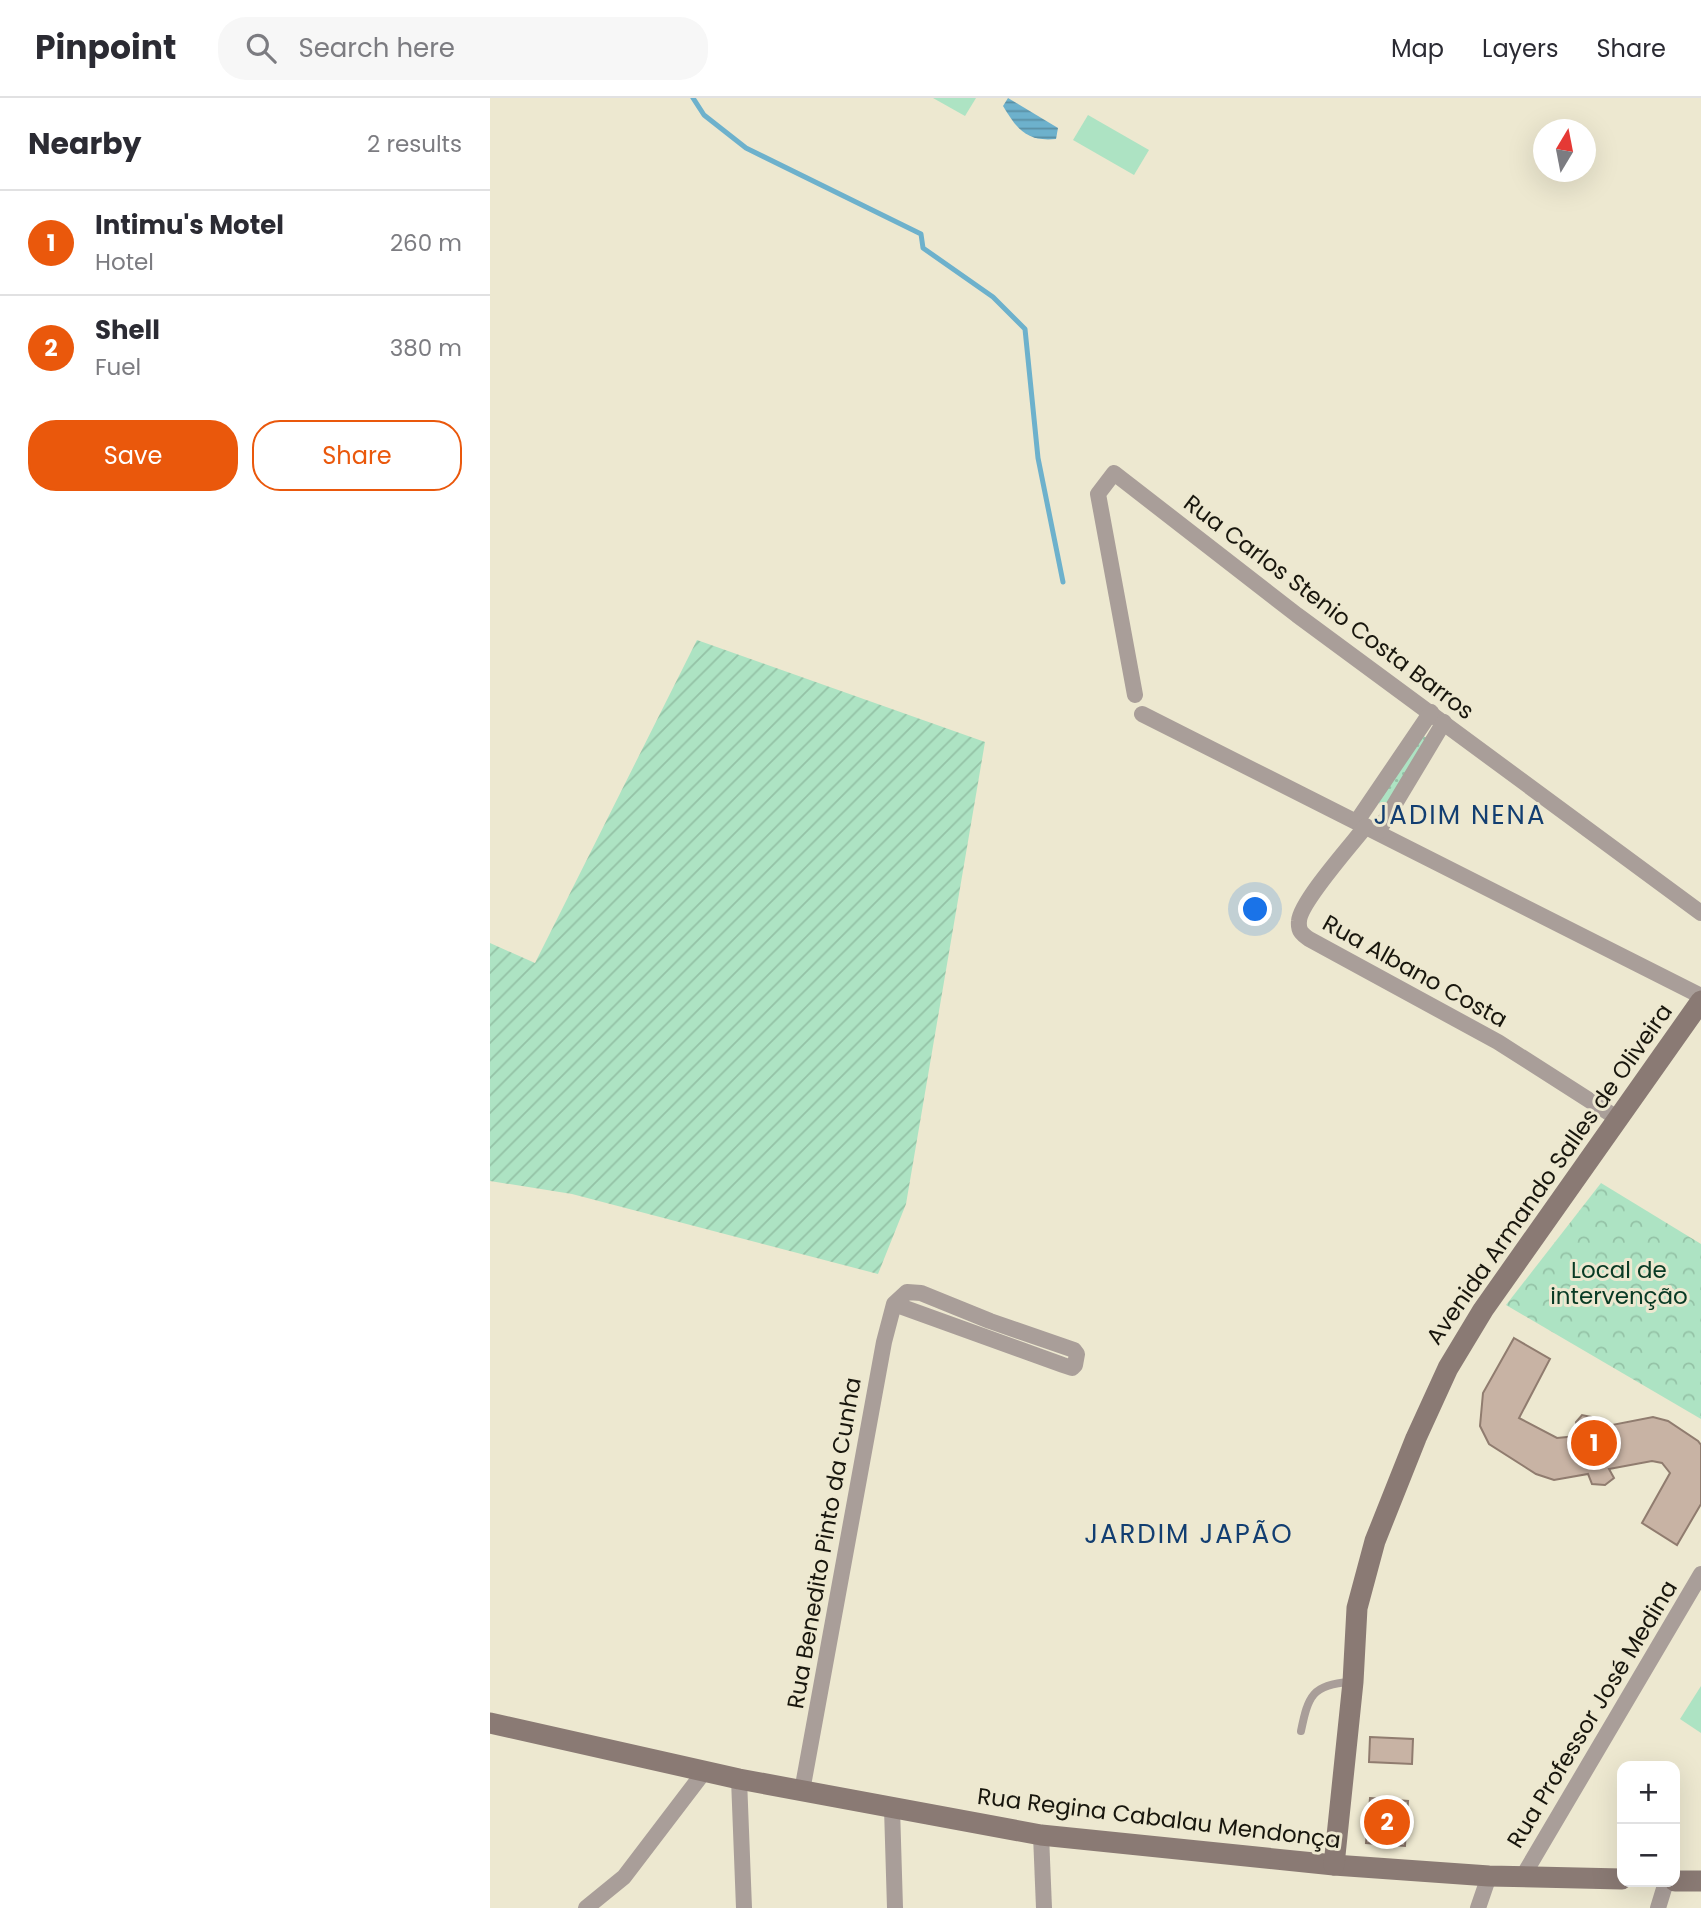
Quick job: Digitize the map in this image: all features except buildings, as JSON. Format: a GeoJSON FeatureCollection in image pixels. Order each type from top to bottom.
{"type":"FeatureCollection","features":[{"type":"Feature","properties":{"kind":"main road","name":"Avenida Armando Salles de Oliveira"},"geometry":{"type":"LineString","coordinates":[[1334,1866],[1353,1682],[1357,1608],[1375,1541],[1416,1438],[1448,1368],[1483,1310],[1701,998]]}},
{"type":"Feature","properties":{"kind":"main road","name":"Rua Regina Cabalau Mendonça"},"geometry":{"type":"LineString","coordinates":[[490,1723],[704,1772],[1041,1835],[1334,1866],[1617,1879]]}},
{"type":"Feature","properties":{"kind":"main road"},"geometry":{"type":"LineString","coordinates":[[1680,1881],[1701,1881]]}},
{"type":"Feature","properties":{"kind":"street","name":"Rua Carlos Stenio Costa Barros"},"geometry":{"type":"LineString","coordinates":[[1135,695],[1098,494],[1114,473],[1297,615],[1701,913]]}},
{"type":"Feature","properties":{"kind":"street","name":"Rua Albano Costa"},"geometry":{"type":"LineString","coordinates":[[1367,826],[1431,712]]}},
{"type":"Feature","properties":{"kind":"street"},"geometry":{"type":"LineString","coordinates":[[1142,714],[1701,998]]}},
{"type":"Feature","properties":{"kind":"street","name":"Rua Albano Costa"},"geometry":{"type":"LineString","coordinates":[[1444,722],[1304,906],[1298,925],[1300,932],[1498,1042],[1617,1118]]}},
{"type":"Feature","properties":{"kind":"street","name":"Rua Benedito Pinto da Cunha"},"geometry":{"type":"LineString","coordinates":[[802,1791],[884,1342],[894,1304],[902,1294],[911,1291],[987,1328]]}},
{"type":"Feature","properties":{"kind":"street"},"geometry":{"type":"LineString","coordinates":[[987,1328],[1074,1350],[1077,1354],[1075,1365],[1072,1368],[1063,1365],[987,1328]]}},
{"type":"Feature","properties":{"kind":"street","name":"Rua Professor José Medina"},"geometry":{"type":"LineString","coordinates":[[1523,1876],[1701,1574]]}},
{"type":"Feature","properties":{"kind":"street"},"geometry":{"type":"LineString","coordinates":[[589,1907],[624,1877],[704,1772]]}},
{"type":"Feature","properties":{"kind":"street"},"geometry":{"type":"LineString","coordinates":[[739,1779],[744,1908]]}},
{"type":"Feature","properties":{"kind":"street"},"geometry":{"type":"LineString","coordinates":[[892,1808],[895,1908]]}},
{"type":"Feature","properties":{"kind":"street"},"geometry":{"type":"LineString","coordinates":[[1041,1835],[1044,1908]]}},
{"type":"Feature","properties":{"kind":"street"},"geometry":{"type":"LineString","coordinates":[[1478,1908],[1489,1875]]}},
{"type":"Feature","properties":{"kind":"street"},"geometry":{"type":"LineString","coordinates":[[1658,1908],[1664,1887]]}},
{"type":"Feature","properties":{"kind":"lane"},"geometry":{"type":"LineString","coordinates":[[1301,1731],[1308,1700],[1320,1688],[1353,1682]]}},
{"type":"Feature","properties":{"kind":"green space"},"geometry":{"type":"Polygon","coordinates":[[[933,98],[976,98],[965,116],[933,98]]]}},
{"type":"Feature","properties":{"kind":"green space"},"geometry":{"type":"Polygon","coordinates":[[[1088,115],[1149,150],[1134,175],[1073,140],[1088,115]]]}},
{"type":"Feature","properties":{"kind":"green space"},"geometry":{"type":"Polygon","coordinates":[[[697,640],[985,742],[906,1204],[878,1274],[572,1194],[490,1181],[490,943],[535,963],[697,640]]]}},
{"type":"Feature","properties":{"kind":"green space"},"geometry":{"type":"Polygon","coordinates":[[[1419,734],[1430,739],[1387,807],[1381,809],[1378,799],[1419,734]]]}},
{"type":"Feature","properties":{"kind":"green space","name":"Local de intervenção"},"geometry":{"type":"Polygon","coordinates":[[[1601,1183],[1701,1244],[1701,1419],[1506,1305],[1601,1183]]]}},
{"type":"Feature","properties":{"kind":"green space"},"geometry":{"type":"Polygon","coordinates":[[[1701,1686],[1701,1733],[1680,1719],[1701,1686]]]}},
{"type":"Feature","properties":{"kind":"water"},"geometry":{"type":"Polygon","coordinates":[[[1008,98],[1058,128],[1056,139],[1030,136],[1018,127],[1003,106],[1008,98]]]}},
{"type":"Feature","properties":{"kind":"waterway"},"geometry":{"type":"LineString","coordinates":[[693,98],[704,115],[746,148],[921,234],[923,248],[993,297],[1025,329],[1038,458],[1063,582]]}},
{"type":"Feature","properties":{"kind":"place","name":"Intimu's Motel"},"geometry":{"type":"Point","coordinates":[1594,1443]}},
{"type":"Feature","properties":{"kind":"place","name":"Shell"},"geometry":{"type":"Point","coordinates":[1387,1822]}},
{"type":"Feature","properties":{"kind":"district","name":"JADIM NENA"},"geometry":{"type":"Point","coordinates":[1460,815]}},
{"type":"Feature","properties":{"kind":"district","name":"JARDIM JAPÃO"},"geometry":{"type":"Point","coordinates":[1189,1534]}}]}
